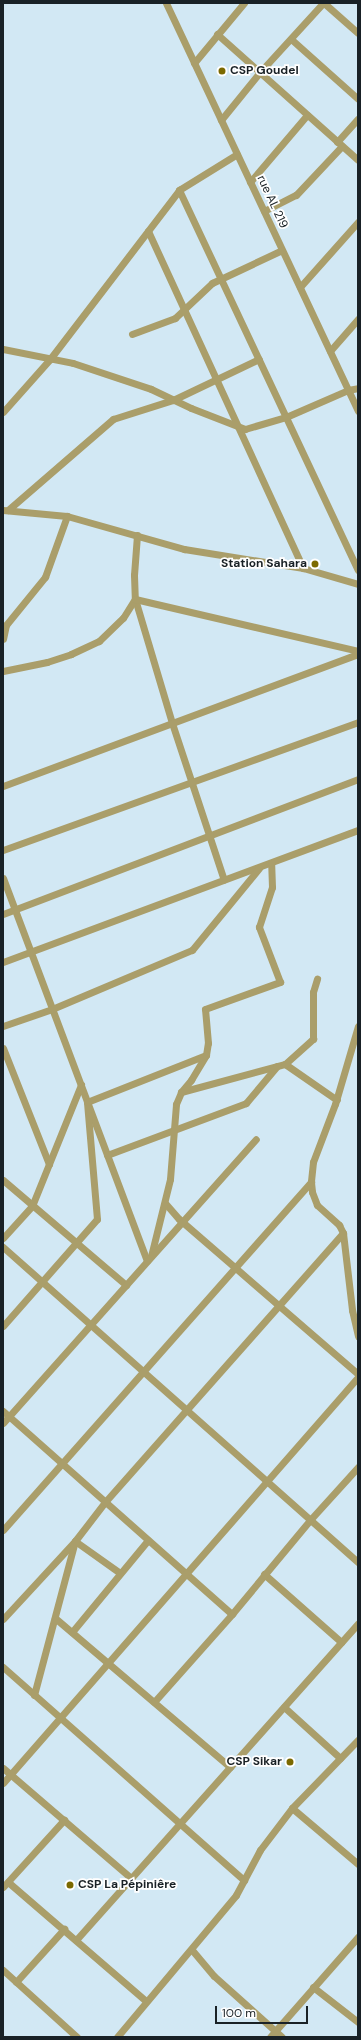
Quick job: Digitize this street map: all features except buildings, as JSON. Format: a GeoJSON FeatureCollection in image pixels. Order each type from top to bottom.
{"type":"FeatureCollection","features":[{"type":"Feature","properties":{"kind":"street","name":"rue AL 219"},"geometry":{"type":"LineString","coordinates":[[166,3],[358,411]]}},
{"type":"Feature","properties":{"kind":"street"},"geometry":{"type":"LineString","coordinates":[[194,63],[244,3]]}},
{"type":"Feature","properties":{"kind":"street"},"geometry":{"type":"LineString","coordinates":[[221,120],[260,72],[323,3],[358,33]]}},
{"type":"Feature","properties":{"kind":"street"},"geometry":{"type":"LineString","coordinates":[[217,34],[358,160]]}},
{"type":"Feature","properties":{"kind":"street"},"geometry":{"type":"LineString","coordinates":[[291,39],[358,99]]}},
{"type":"Feature","properties":{"kind":"street"},"geometry":{"type":"LineString","coordinates":[[250,182],[308,115]]}},
{"type":"Feature","properties":{"kind":"street"},"geometry":{"type":"LineString","coordinates":[[264,211],[296,195],[340,144],[358,119]]}},
{"type":"Feature","properties":{"kind":"street"},"geometry":{"type":"LineString","coordinates":[[3,412],[50,359],[179,190],[237,154]]}},
{"type":"Feature","properties":{"kind":"street"},"geometry":{"type":"LineString","coordinates":[[179,190],[358,570]]}},
{"type":"Feature","properties":{"kind":"street"},"geometry":{"type":"LineString","coordinates":[[300,288],[358,222]]}},
{"type":"Feature","properties":{"kind":"street"},"geometry":{"type":"LineString","coordinates":[[148,231],[303,568]]}},
{"type":"Feature","properties":{"kind":"street"},"geometry":{"type":"LineString","coordinates":[[132,334],[175,318],[212,282],[282,250]]}},
{"type":"Feature","properties":{"kind":"street"},"geometry":{"type":"LineString","coordinates":[[330,351],[358,319]]}},
{"type":"Feature","properties":{"kind":"street"},"geometry":{"type":"LineString","coordinates":[[3,350],[73,363],[151,389],[173,400],[245,428],[286,417],[348,390],[358,388]]}},
{"type":"Feature","properties":{"kind":"street"},"geometry":{"type":"LineString","coordinates":[[5,510],[113,419],[173,400],[259,360]]}},
{"type":"Feature","properties":{"kind":"street"},"geometry":{"type":"LineString","coordinates":[[5,510],[67,516],[184,549],[303,568],[358,584]]}},
{"type":"Feature","properties":{"kind":"street"},"geometry":{"type":"LineString","coordinates":[[3,638],[6,625],[45,577],[67,516]]}},
{"type":"Feature","properties":{"kind":"street"},"geometry":{"type":"LineString","coordinates":[[137,535],[134,576],[135,599],[172,723],[224,880]]}},
{"type":"Feature","properties":{"kind":"street"},"geometry":{"type":"LineString","coordinates":[[135,599],[358,653]]}},
{"type":"Feature","properties":{"kind":"street"},"geometry":{"type":"LineString","coordinates":[[3,670],[47,662],[71,654],[99,641],[123,618],[135,599]]}},
{"type":"Feature","properties":{"kind":"street"},"geometry":{"type":"LineString","coordinates":[[3,786],[358,653]]}},
{"type":"Feature","properties":{"kind":"street"},"geometry":{"type":"LineString","coordinates":[[3,850],[358,722]]}},
{"type":"Feature","properties":{"kind":"street"},"geometry":{"type":"LineString","coordinates":[[3,914],[358,779]]}},
{"type":"Feature","properties":{"kind":"street"},"geometry":{"type":"LineString","coordinates":[[3,962],[358,830]]}},
{"type":"Feature","properties":{"kind":"street"},"geometry":{"type":"LineString","coordinates":[[149,1259],[165,1203],[170,1179],[176,1104],[181,1092],[191,1080],[206,1055],[208,1044],[205,1009],[280,982],[259,927],[272,887],[270,862]]}},
{"type":"Feature","properties":{"kind":"street"},"geometry":{"type":"LineString","coordinates":[[3,1026],[52,1009],[192,950],[259,867]]}},
{"type":"Feature","properties":{"kind":"street"},"geometry":{"type":"LineString","coordinates":[[3,878],[81,1085],[149,1259]]}},
{"type":"Feature","properties":{"kind":"street"},"geometry":{"type":"LineString","coordinates":[[108,1155],[246,1103],[281,1065],[313,1039],[313,992],[317,979]]}},
{"type":"Feature","properties":{"kind":"street"},"geometry":{"type":"LineString","coordinates":[[358,1026],[337,1100],[313,1162],[311,1182],[312,1192],[317,1205],[338,1225],[343,1233],[352,1310],[358,1336]]}},
{"type":"Feature","properties":{"kind":"street"},"geometry":{"type":"LineString","coordinates":[[3,1048],[49,1164]]}},
{"type":"Feature","properties":{"kind":"street"},"geometry":{"type":"LineString","coordinates":[[88,1102],[206,1055]]}},
{"type":"Feature","properties":{"kind":"street"},"geometry":{"type":"LineString","coordinates":[[181,1092],[281,1065],[337,1100]]}},
{"type":"Feature","properties":{"kind":"street"},"geometry":{"type":"LineString","coordinates":[[3,1238],[32,1206],[81,1085]]}},
{"type":"Feature","properties":{"kind":"street"},"geometry":{"type":"LineString","coordinates":[[3,1326],[97,1219],[88,1102]]}},
{"type":"Feature","properties":{"kind":"street"},"geometry":{"type":"LineString","coordinates":[[3,1423],[256,1139]]}},
{"type":"Feature","properties":{"kind":"street"},"geometry":{"type":"LineString","coordinates":[[3,1180],[126,1285]]}},
{"type":"Feature","properties":{"kind":"street"},"geometry":{"type":"LineString","coordinates":[[3,1530],[311,1182]]}},
{"type":"Feature","properties":{"kind":"street"},"geometry":{"type":"LineString","coordinates":[[3,1783],[358,1375],[182,1222],[165,1203]]}},
{"type":"Feature","properties":{"kind":"street"},"geometry":{"type":"LineString","coordinates":[[3,1619],[75,1541],[105,1502],[343,1233]]}},
{"type":"Feature","properties":{"kind":"street"},"geometry":{"type":"LineString","coordinates":[[3,1247],[358,1562]]}},
{"type":"Feature","properties":{"kind":"street"},"geometry":{"type":"LineString","coordinates":[[3,1411],[232,1614]]}},
{"type":"Feature","properties":{"kind":"street"},"geometry":{"type":"LineString","coordinates":[[154,1702],[232,1614],[310,1520],[358,1467]]}},
{"type":"Feature","properties":{"kind":"street"},"geometry":{"type":"LineString","coordinates":[[72,1632],[148,1540]]}},
{"type":"Feature","properties":{"kind":"street"},"geometry":{"type":"LineString","coordinates":[[75,1541],[120,1573]]}},
{"type":"Feature","properties":{"kind":"street"},"geometry":{"type":"LineString","coordinates":[[34,1695],[75,1541]]}},
{"type":"Feature","properties":{"kind":"street"},"geometry":{"type":"LineString","coordinates":[[264,1574],[341,1642]]}},
{"type":"Feature","properties":{"kind":"street"},"geometry":{"type":"LineString","coordinates":[[55,1618],[230,1767]]}},
{"type":"Feature","properties":{"kind":"street"},"geometry":{"type":"LineString","coordinates":[[76,1940],[358,1623]]}},
{"type":"Feature","properties":{"kind":"street"},"geometry":{"type":"LineString","coordinates":[[3,1667],[244,1880]]}},
{"type":"Feature","properties":{"kind":"street"},"geometry":{"type":"LineString","coordinates":[[284,1707],[340,1758]]}},
{"type":"Feature","properties":{"kind":"street"},"geometry":{"type":"LineString","coordinates":[[117,2037],[146,2001],[192,1950],[236,1895],[260,1850],[292,1808],[358,1740]]}},
{"type":"Feature","properties":{"kind":"street"},"geometry":{"type":"LineString","coordinates":[[3,1768],[131,1878]]}},
{"type":"Feature","properties":{"kind":"street"},"geometry":{"type":"LineString","coordinates":[[292,1808],[358,1864]]}},
{"type":"Feature","properties":{"kind":"street"},"geometry":{"type":"LineString","coordinates":[[64,1820],[5,1885],[64,1930],[146,2001]]}},
{"type":"Feature","properties":{"kind":"street"},"geometry":{"type":"LineString","coordinates":[[16,1982],[64,1930]]}},
{"type":"Feature","properties":{"kind":"street"},"geometry":{"type":"LineString","coordinates":[[270,2037],[313,1987],[357,1941]]}},
{"type":"Feature","properties":{"kind":"street"},"geometry":{"type":"LineString","coordinates":[[192,1950],[214,1976],[282,2037]]}},
{"type":"Feature","properties":{"kind":"street"},"geometry":{"type":"LineString","coordinates":[[3,1970],[77,2037]]}},
{"type":"Feature","properties":{"kind":"street"},"geometry":{"type":"LineString","coordinates":[[313,1987],[358,2022]]}},
{"type":"Feature","properties":{"kind":"place","name":"CSP Goudel"},"geometry":{"type":"Point","coordinates":[222,71]}},
{"type":"Feature","properties":{"kind":"place","name":"Station Sahara"},"geometry":{"type":"Point","coordinates":[315,564]}},
{"type":"Feature","properties":{"kind":"place","name":"CSP Sikar"},"geometry":{"type":"Point","coordinates":[290,1762]}},
{"type":"Feature","properties":{"kind":"place","name":"CSP La Pépiniêre"},"geometry":{"type":"Point","coordinates":[70,1885]}}]}
